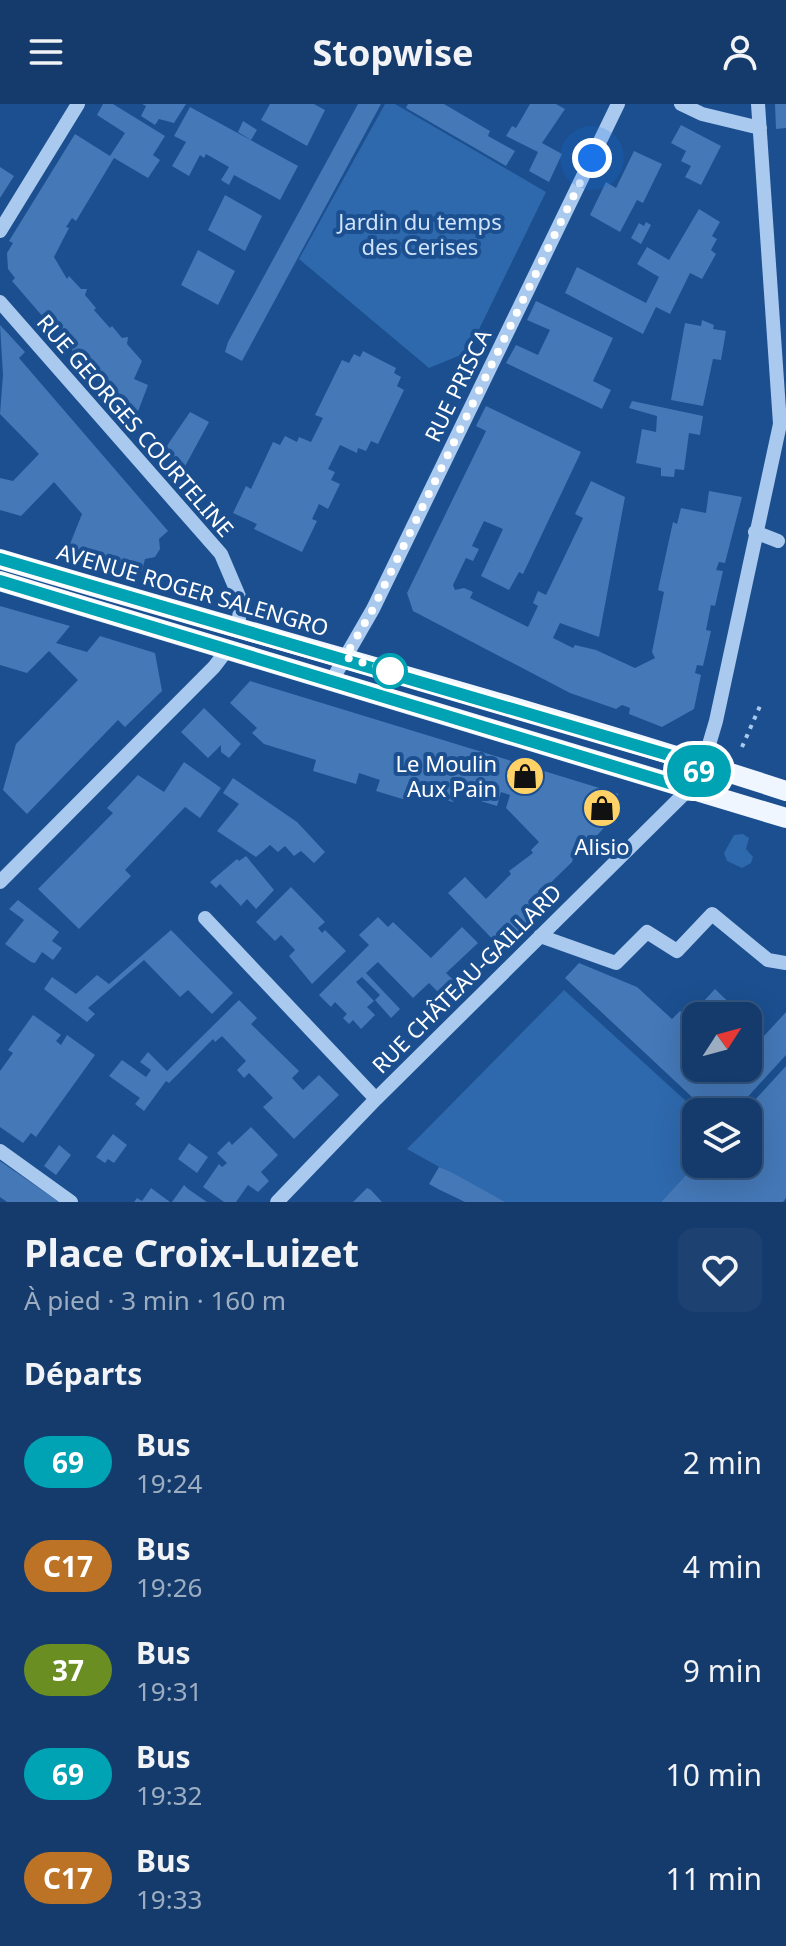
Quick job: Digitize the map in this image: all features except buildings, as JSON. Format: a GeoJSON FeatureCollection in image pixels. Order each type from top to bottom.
{"type":"FeatureCollection","features":[{"type":"Feature","properties":{"kind":"main road","name":"AVENUE ROGER SALENGRO"},"geometry":{"type":"LineString","coordinates":[[0,559],[345,657],[786,791]]}},
{"type":"Feature","properties":{"kind":"main road","name":"AVENUE ROGER SALENGRO"},"geometry":{"type":"LineString","coordinates":[[0,581],[786,818]]}},
{"type":"Feature","properties":{"kind":"main road"},"geometry":{"type":"LineString","coordinates":[[227,650],[238,627]]}},
{"type":"Feature","properties":{"kind":"street"},"geometry":{"type":"LineString","coordinates":[[0,231],[78,104]]}},
{"type":"Feature","properties":{"kind":"street","name":"RUE PRISCA"},"geometry":{"type":"LineString","coordinates":[[331,682],[373,609],[618,104]]}},
{"type":"Feature","properties":{"kind":"street"},"geometry":{"type":"LineString","coordinates":[[681,104],[702,114],[760,128]]}},
{"type":"Feature","properties":{"kind":"street","name":"RUE CHÂTEAU-GAILLARD"},"geometry":{"type":"LineString","coordinates":[[277,1202],[376,1099],[689,789],[703,765],[716,721],[755,532],[783,422],[758,104]]}},
{"type":"Feature","properties":{"kind":"street","name":"RUE GEORGES COURTELINE"},"geometry":{"type":"LineString","coordinates":[[0,302],[221,554],[241,601],[238,627]]}},
{"type":"Feature","properties":{"kind":"street"},"geometry":{"type":"LineString","coordinates":[[755,532],[778,541]]}},
{"type":"Feature","properties":{"kind":"street"},"geometry":{"type":"LineString","coordinates":[[0,882],[214,667],[227,650]]}},
{"type":"Feature","properties":{"kind":"street"},"geometry":{"type":"LineString","coordinates":[[540,936],[616,963],[647,932],[677,951],[712,914],[768,960],[786,963]]}},
{"type":"Feature","properties":{"kind":"street"},"geometry":{"type":"LineString","coordinates":[[205,918],[376,1099]]}},
{"type":"Feature","properties":{"kind":"street"},"geometry":{"type":"LineString","coordinates":[[0,1151],[71,1202]]}},
{"type":"Feature","properties":{"kind":"path"},"geometry":{"type":"LineString","coordinates":[[742,747],[760,706]]}},
{"type":"Feature","properties":{"kind":"green space","name":"Jardin du temps des Cerises"},"geometry":{"type":"Polygon","coordinates":[[[385,104],[395,104],[546,192],[468,352],[429,368],[299,259],[385,104]]]}},
{"type":"Feature","properties":{"kind":"green space"},"geometry":{"type":"Polygon","coordinates":[[[743,834],[749,838],[746,849],[753,857],[751,863],[742,868],[727,861],[724,853],[734,835],[743,834]]]}},
{"type":"Feature","properties":{"kind":"green space"},"geometry":{"type":"Polygon","coordinates":[[[564,990],[683,1098],[683,1178],[661,1202],[502,1202],[407,1149],[564,990]]]}},
{"type":"Feature","properties":{"kind":"bus line","name":"69"},"geometry":{"type":"LineString","coordinates":[[0,559],[176,612],[277,637],[703,765],[689,789],[0,581]]}},
{"type":"Feature","properties":{"kind":"place","name":"Le Moulin Aux Pain"},"geometry":{"type":"Point","coordinates":[525,776]}},
{"type":"Feature","properties":{"kind":"place","name":"Alisio"},"geometry":{"type":"Point","coordinates":[602,808]}},
{"type":"Feature","properties":{"kind":"route"},"geometry":{"type":"LineString","coordinates":[[390,671],[345,657],[373,609],[592,158]]}}]}
